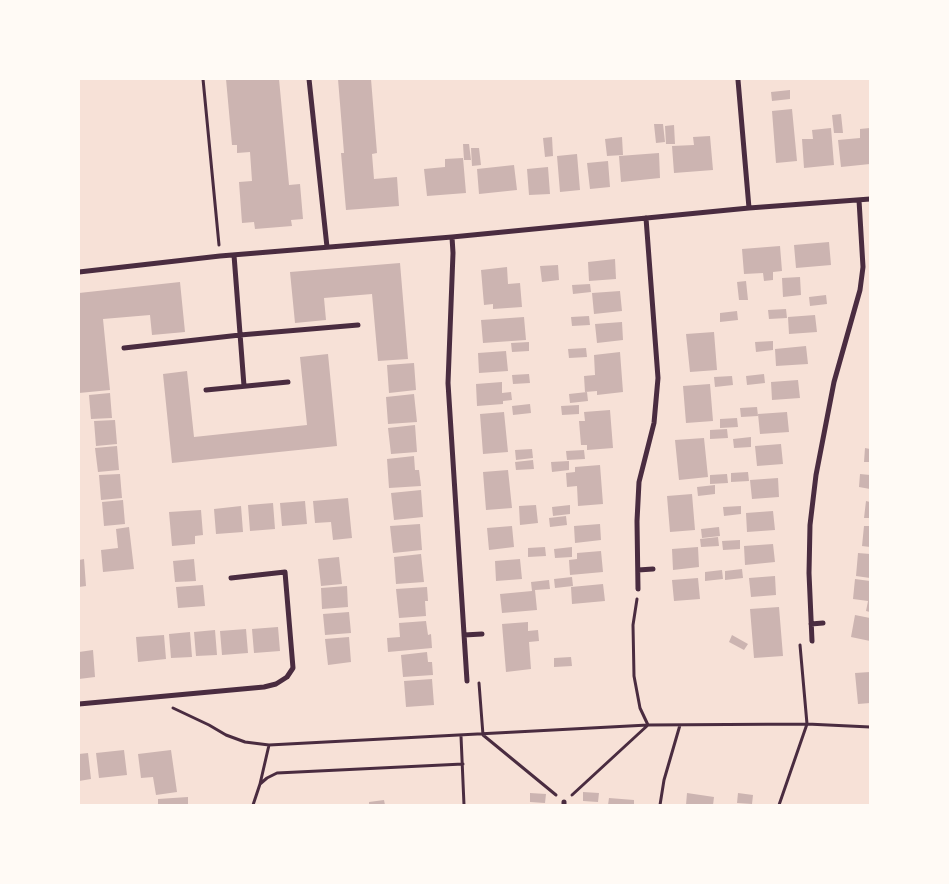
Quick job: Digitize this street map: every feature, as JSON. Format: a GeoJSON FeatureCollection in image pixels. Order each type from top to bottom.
{"type":"FeatureCollection","features":[{"type":"Feature","properties":{"kind":"street"},"geometry":{"type":"LineString","coordinates":[[309,79],[327,247]]}},
{"type":"Feature","properties":{"kind":"street"},"geometry":{"type":"LineString","coordinates":[[738,80],[749,208]]}},
{"type":"Feature","properties":{"kind":"street"},"geometry":{"type":"LineString","coordinates":[[812,641],[810,525],[816,475],[834,382],[860,290],[863,266],[859,200]]}},
{"type":"Feature","properties":{"kind":"street"},"geometry":{"type":"LineString","coordinates":[[79,272],[220,256],[452,237],[749,208],[870,200]]}},
{"type":"Feature","properties":{"kind":"street"},"geometry":{"type":"LineString","coordinates":[[638,589],[637,521],[639,482],[654,423],[658,378],[646,218]]}},
{"type":"Feature","properties":{"kind":"street"},"geometry":{"type":"LineString","coordinates":[[452,237],[448,383],[467,681]]}},
{"type":"Feature","properties":{"kind":"street"},"geometry":{"type":"LineString","coordinates":[[234,255],[244,386]]}},
{"type":"Feature","properties":{"kind":"street"},"geometry":{"type":"LineString","coordinates":[[124,348],[240,335],[358,325]]}},
{"type":"Feature","properties":{"kind":"street"},"geometry":{"type":"LineString","coordinates":[[206,390],[288,382]]}},
{"type":"Feature","properties":{"kind":"street"},"geometry":{"type":"LineString","coordinates":[[638,570],[653,569]]}},
{"type":"Feature","properties":{"kind":"street"},"geometry":{"type":"LineString","coordinates":[[79,704],[264,687],[276,684],[287,677],[293,668],[284,572],[231,578]]}},
{"type":"Feature","properties":{"kind":"street"},"geometry":{"type":"LineString","coordinates":[[811,624],[823,623]]}},
{"type":"Feature","properties":{"kind":"street"},"geometry":{"type":"LineString","coordinates":[[464,635],[482,634]]}},
{"type":"Feature","properties":{"kind":"path"},"geometry":{"type":"LineString","coordinates":[[203,79],[220,256]]}},
{"type":"Feature","properties":{"kind":"path"},"geometry":{"type":"LineString","coordinates":[[638,589],[633,625],[634,676],[640,708],[648,725]]}},
{"type":"Feature","properties":{"kind":"path"},"geometry":{"type":"LineString","coordinates":[[779,805],[807,724],[800,644],[812,641]]}},
{"type":"Feature","properties":{"kind":"path"},"geometry":{"type":"LineString","coordinates":[[467,681],[480,683],[483,735],[564,804],[648,725]]}},
{"type":"Feature","properties":{"kind":"path"},"geometry":{"type":"LineString","coordinates":[[172,696],[173,708],[226,735],[245,742],[269,745],[648,725],[807,724],[870,726]]}},
{"type":"Feature","properties":{"kind":"path"},"geometry":{"type":"LineString","coordinates":[[660,805],[664,780],[680,725]]}},
{"type":"Feature","properties":{"kind":"path"},"geometry":{"type":"LineString","coordinates":[[460,736],[464,805]]}},
{"type":"Feature","properties":{"kind":"path"},"geometry":{"type":"LineString","coordinates":[[253,805],[269,745]]}},
{"type":"Feature","properties":{"kind":"path"},"geometry":{"type":"LineString","coordinates":[[260,784],[267,778],[286,771],[463,764]]}},
{"type":"Feature","properties":{"kind":"building"},"geometry":{"type":"Polygon","coordinates":[[[226,79],[279,79],[289,185],[300,184],[303,219],[291,220],[292,226],[255,229],[254,222],[242,223],[239,182],[252,181],[250,152],[237,153],[237,145],[232,145],[226,79]]]}},
{"type":"Feature","properties":{"kind":"building"},"geometry":{"type":"Polygon","coordinates":[[[338,79],[371,79],[377,153],[372,154],[374,179],[397,177],[399,206],[346,210],[341,153],[344,153],[338,79]]]}},
{"type":"Feature","properties":{"kind":"building"},"geometry":{"type":"Polygon","coordinates":[[[790,90],[790,99],[772,101],[771,92],[790,90]]]}},
{"type":"Feature","properties":{"kind":"building"},"geometry":{"type":"Polygon","coordinates":[[[792,109],[797,161],[776,163],[772,111],[792,109]]]}},
{"type":"Feature","properties":{"kind":"building"},"geometry":{"type":"Polygon","coordinates":[[[841,114],[843,133],[834,133],[832,115],[841,114]]]}},
{"type":"Feature","properties":{"kind":"building"},"geometry":{"type":"Polygon","coordinates":[[[654,124],[663,124],[665,142],[656,143],[654,124]]]}},
{"type":"Feature","properties":{"kind":"building"},"geometry":{"type":"Polygon","coordinates":[[[674,125],[675,144],[666,144],[665,126],[674,125]]]}},
{"type":"Feature","properties":{"kind":"building"},"geometry":{"type":"Polygon","coordinates":[[[831,128],[834,165],[804,168],[802,139],[813,139],[812,130],[831,128]]]}},
{"type":"Feature","properties":{"kind":"building"},"geometry":{"type":"Polygon","coordinates":[[[870,128],[870,164],[841,167],[838,140],[860,138],[860,129],[870,128]]]}},
{"type":"Feature","properties":{"kind":"building"},"geometry":{"type":"Polygon","coordinates":[[[710,136],[713,170],[674,173],[672,146],[694,145],[693,137],[710,136]]]}},
{"type":"Feature","properties":{"kind":"building"},"geometry":{"type":"Polygon","coordinates":[[[552,137],[553,156],[545,157],[543,138],[552,137]]]}},
{"type":"Feature","properties":{"kind":"building"},"geometry":{"type":"Polygon","coordinates":[[[622,137],[623,155],[607,156],[605,139],[622,137]]]}},
{"type":"Feature","properties":{"kind":"building"},"geometry":{"type":"Polygon","coordinates":[[[463,144],[469,144],[471,160],[464,160],[463,144]]]}},
{"type":"Feature","properties":{"kind":"building"},"geometry":{"type":"Polygon","coordinates":[[[471,148],[479,148],[481,165],[472,166],[471,148]]]}},
{"type":"Feature","properties":{"kind":"building"},"geometry":{"type":"Polygon","coordinates":[[[659,153],[660,178],[621,182],[619,156],[659,153]]]}},
{"type":"Feature","properties":{"kind":"building"},"geometry":{"type":"Polygon","coordinates":[[[577,154],[580,190],[560,192],[557,156],[577,154]]]}},
{"type":"Feature","properties":{"kind":"building"},"geometry":{"type":"Polygon","coordinates":[[[463,158],[466,193],[427,196],[424,169],[445,167],[445,159],[463,158]]]}},
{"type":"Feature","properties":{"kind":"building"},"geometry":{"type":"Polygon","coordinates":[[[608,161],[610,187],[590,189],[587,163],[608,161]]]}},
{"type":"Feature","properties":{"kind":"building"},"geometry":{"type":"Polygon","coordinates":[[[514,165],[517,190],[479,194],[477,169],[514,165]]]}},
{"type":"Feature","properties":{"kind":"building"},"geometry":{"type":"Polygon","coordinates":[[[548,167],[550,194],[529,195],[527,169],[548,167]]]}},
{"type":"Feature","properties":{"kind":"building"},"geometry":{"type":"Polygon","coordinates":[[[829,242],[831,265],[796,268],[794,245],[829,242]]]}},
{"type":"Feature","properties":{"kind":"building"},"geometry":{"type":"Polygon","coordinates":[[[780,246],[782,271],[773,272],[773,280],[764,281],[763,273],[744,274],[742,249],[780,246]]]}},
{"type":"Feature","properties":{"kind":"building"},"geometry":{"type":"Polygon","coordinates":[[[615,259],[616,279],[589,281],[588,262],[615,259]]]}},
{"type":"Feature","properties":{"kind":"building"},"geometry":{"type":"Polygon","coordinates":[[[400,263],[408,359],[378,361],[372,294],[324,298],[326,320],[295,323],[290,272],[400,263]]]}},
{"type":"Feature","properties":{"kind":"building"},"geometry":{"type":"Polygon","coordinates":[[[558,265],[559,280],[542,282],[540,266],[558,265]]]}},
{"type":"Feature","properties":{"kind":"building"},"geometry":{"type":"Polygon","coordinates":[[[507,267],[508,284],[520,283],[522,307],[493,309],[493,304],[484,305],[481,270],[507,267]]]}},
{"type":"Feature","properties":{"kind":"building"},"geometry":{"type":"Polygon","coordinates":[[[800,277],[801,295],[783,297],[782,278],[800,277]]]}},
{"type":"Feature","properties":{"kind":"building"},"geometry":{"type":"Polygon","coordinates":[[[746,281],[748,300],[739,300],[737,282],[746,281]]]}},
{"type":"Feature","properties":{"kind":"building"},"geometry":{"type":"Polygon","coordinates":[[[180,282],[185,332],[152,335],[150,315],[103,319],[110,390],[79,393],[79,293],[180,282]]]}},
{"type":"Feature","properties":{"kind":"building"},"geometry":{"type":"Polygon","coordinates":[[[590,284],[591,292],[573,294],[572,285],[590,284]]]}},
{"type":"Feature","properties":{"kind":"building"},"geometry":{"type":"Polygon","coordinates":[[[620,291],[622,311],[594,314],[592,293],[620,291]]]}},
{"type":"Feature","properties":{"kind":"building"},"geometry":{"type":"Polygon","coordinates":[[[826,295],[827,304],[810,306],[809,297],[826,295]]]}},
{"type":"Feature","properties":{"kind":"building"},"geometry":{"type":"Polygon","coordinates":[[[786,309],[787,318],[769,319],[768,310],[786,309]]]}},
{"type":"Feature","properties":{"kind":"building"},"geometry":{"type":"Polygon","coordinates":[[[737,311],[738,320],[720,322],[720,313],[737,311]]]}},
{"type":"Feature","properties":{"kind":"building"},"geometry":{"type":"Polygon","coordinates":[[[815,315],[817,332],[789,334],[788,317],[815,315]]]}},
{"type":"Feature","properties":{"kind":"building"},"geometry":{"type":"Polygon","coordinates":[[[589,316],[590,325],[572,326],[571,317],[589,316]]]}},
{"type":"Feature","properties":{"kind":"building"},"geometry":{"type":"Polygon","coordinates":[[[524,317],[526,340],[483,343],[481,320],[524,317]]]}},
{"type":"Feature","properties":{"kind":"building"},"geometry":{"type":"Polygon","coordinates":[[[622,322],[623,340],[597,343],[595,324],[622,322]]]}},
{"type":"Feature","properties":{"kind":"building"},"geometry":{"type":"Polygon","coordinates":[[[714,332],[717,370],[690,372],[686,334],[714,332]]]}},
{"type":"Feature","properties":{"kind":"building"},"geometry":{"type":"Polygon","coordinates":[[[773,341],[773,350],[756,352],[755,342],[773,341]]]}},
{"type":"Feature","properties":{"kind":"building"},"geometry":{"type":"Polygon","coordinates":[[[529,342],[529,351],[512,352],[511,343],[529,342]]]}},
{"type":"Feature","properties":{"kind":"building"},"geometry":{"type":"Polygon","coordinates":[[[806,346],[808,364],[776,366],[775,349],[806,346]]]}},
{"type":"Feature","properties":{"kind":"building"},"geometry":{"type":"Polygon","coordinates":[[[586,348],[587,357],[569,358],[568,349],[586,348]]]}},
{"type":"Feature","properties":{"kind":"building"},"geometry":{"type":"Polygon","coordinates":[[[506,351],[508,371],[479,373],[478,353],[506,351]]]}},
{"type":"Feature","properties":{"kind":"building"},"geometry":{"type":"Polygon","coordinates":[[[620,352],[623,392],[597,395],[597,391],[585,392],[584,376],[595,375],[594,355],[620,352]]]}},
{"type":"Feature","properties":{"kind":"building"},"geometry":{"type":"Polygon","coordinates":[[[328,354],[337,446],[172,463],[163,374],[187,371],[194,437],[307,425],[300,357],[328,354]]]}},
{"type":"Feature","properties":{"kind":"building"},"geometry":{"type":"Polygon","coordinates":[[[414,363],[416,390],[389,393],[387,365],[414,363]]]}},
{"type":"Feature","properties":{"kind":"building"},"geometry":{"type":"Polygon","coordinates":[[[529,374],[530,383],[513,384],[512,375],[529,374]]]}},
{"type":"Feature","properties":{"kind":"building"},"geometry":{"type":"Polygon","coordinates":[[[764,374],[765,383],[747,385],[746,376],[764,374]]]}},
{"type":"Feature","properties":{"kind":"building"},"geometry":{"type":"Polygon","coordinates":[[[732,376],[733,385],[715,387],[714,377],[732,376]]]}},
{"type":"Feature","properties":{"kind":"building"},"geometry":{"type":"Polygon","coordinates":[[[798,380],[800,398],[772,400],[771,382],[798,380]]]}},
{"type":"Feature","properties":{"kind":"building"},"geometry":{"type":"Polygon","coordinates":[[[502,382],[502,393],[511,392],[512,400],[503,401],[503,404],[477,406],[476,384],[502,382]]]}},
{"type":"Feature","properties":{"kind":"building"},"geometry":{"type":"Polygon","coordinates":[[[710,384],[713,421],[686,423],[683,386],[710,384]]]}},
{"type":"Feature","properties":{"kind":"building"},"geometry":{"type":"Polygon","coordinates":[[[587,392],[588,401],[570,403],[569,394],[587,392]]]}},
{"type":"Feature","properties":{"kind":"building"},"geometry":{"type":"Polygon","coordinates":[[[110,393],[112,418],[91,419],[89,395],[110,393]]]}},
{"type":"Feature","properties":{"kind":"building"},"geometry":{"type":"Polygon","coordinates":[[[414,394],[417,422],[388,424],[386,397],[414,394]]]}},
{"type":"Feature","properties":{"kind":"building"},"geometry":{"type":"Polygon","coordinates":[[[530,404],[531,413],[513,415],[512,406],[530,404]]]}},
{"type":"Feature","properties":{"kind":"building"},"geometry":{"type":"Polygon","coordinates":[[[579,405],[579,414],[562,415],[561,406],[579,405]]]}},
{"type":"Feature","properties":{"kind":"building"},"geometry":{"type":"Polygon","coordinates":[[[757,407],[758,416],[741,417],[740,408],[757,407]]]}},
{"type":"Feature","properties":{"kind":"building"},"geometry":{"type":"Polygon","coordinates":[[[610,410],[613,448],[587,450],[587,445],[581,445],[579,421],[585,421],[584,412],[610,410]]]}},
{"type":"Feature","properties":{"kind":"building"},"geometry":{"type":"Polygon","coordinates":[[[504,412],[508,452],[483,454],[480,414],[504,412]]]}},
{"type":"Feature","properties":{"kind":"building"},"geometry":{"type":"Polygon","coordinates":[[[787,412],[789,432],[760,434],[758,414],[787,412]]]}},
{"type":"Feature","properties":{"kind":"building"},"geometry":{"type":"Polygon","coordinates":[[[737,418],[738,427],[720,428],[720,419],[737,418]]]}},
{"type":"Feature","properties":{"kind":"building"},"geometry":{"type":"Polygon","coordinates":[[[115,420],[117,444],[96,446],[94,421],[115,420]]]}},
{"type":"Feature","properties":{"kind":"building"},"geometry":{"type":"Polygon","coordinates":[[[415,425],[417,452],[391,454],[388,428],[415,425]]]}},
{"type":"Feature","properties":{"kind":"building"},"geometry":{"type":"Polygon","coordinates":[[[727,429],[728,438],[710,439],[710,430],[727,429]]]}},
{"type":"Feature","properties":{"kind":"building"},"geometry":{"type":"Polygon","coordinates":[[[751,437],[751,447],[734,448],[733,439],[751,437]]]}},
{"type":"Feature","properties":{"kind":"building"},"geometry":{"type":"Polygon","coordinates":[[[704,438],[708,477],[679,480],[675,440],[704,438]]]}},
{"type":"Feature","properties":{"kind":"building"},"geometry":{"type":"Polygon","coordinates":[[[781,444],[783,464],[757,466],[755,446],[781,444]]]}},
{"type":"Feature","properties":{"kind":"building"},"geometry":{"type":"Polygon","coordinates":[[[117,446],[119,470],[98,472],[95,448],[117,446]]]}},
{"type":"Feature","properties":{"kind":"building"},"geometry":{"type":"Polygon","coordinates":[[[865,448],[870,449],[870,462],[864,462],[865,448]]]}},
{"type":"Feature","properties":{"kind":"building"},"geometry":{"type":"Polygon","coordinates":[[[532,449],[533,458],[516,460],[515,450],[532,449]]]}},
{"type":"Feature","properties":{"kind":"building"},"geometry":{"type":"Polygon","coordinates":[[[584,450],[585,459],[567,460],[566,451],[584,450]]]}},
{"type":"Feature","properties":{"kind":"building"},"geometry":{"type":"Polygon","coordinates":[[[414,456],[415,470],[419,470],[421,486],[389,488],[387,459],[414,456]]]}},
{"type":"Feature","properties":{"kind":"building"},"geometry":{"type":"Polygon","coordinates":[[[533,460],[534,469],[516,470],[515,462],[533,460]]]}},
{"type":"Feature","properties":{"kind":"building"},"geometry":{"type":"Polygon","coordinates":[[[569,461],[569,470],[552,472],[551,462],[569,461]]]}},
{"type":"Feature","properties":{"kind":"building"},"geometry":{"type":"Polygon","coordinates":[[[600,465],[603,504],[578,506],[577,486],[567,487],[566,473],[575,472],[575,467],[600,465]]]}},
{"type":"Feature","properties":{"kind":"building"},"geometry":{"type":"Polygon","coordinates":[[[508,470],[512,508],[486,510],[483,472],[508,470]]]}},
{"type":"Feature","properties":{"kind":"building"},"geometry":{"type":"Polygon","coordinates":[[[748,472],[749,481],[731,482],[731,473],[748,472]]]}},
{"type":"Feature","properties":{"kind":"building"},"geometry":{"type":"Polygon","coordinates":[[[120,474],[122,498],[101,500],[99,475],[120,474]]]}},
{"type":"Feature","properties":{"kind":"building"},"geometry":{"type":"Polygon","coordinates":[[[727,474],[728,483],[710,484],[710,475],[727,474]]]}},
{"type":"Feature","properties":{"kind":"building"},"geometry":{"type":"Polygon","coordinates":[[[860,474],[870,475],[870,489],[859,487],[860,474]]]}},
{"type":"Feature","properties":{"kind":"building"},"geometry":{"type":"Polygon","coordinates":[[[778,478],[779,497],[752,499],[750,480],[778,478]]]}},
{"type":"Feature","properties":{"kind":"building"},"geometry":{"type":"Polygon","coordinates":[[[715,485],[715,494],[698,496],[697,487],[715,485]]]}},
{"type":"Feature","properties":{"kind":"building"},"geometry":{"type":"Polygon","coordinates":[[[421,490],[423,517],[394,520],[391,493],[421,490]]]}},
{"type":"Feature","properties":{"kind":"building"},"geometry":{"type":"Polygon","coordinates":[[[692,494],[695,530],[670,532],[667,496],[692,494]]]}},
{"type":"Feature","properties":{"kind":"building"},"geometry":{"type":"Polygon","coordinates":[[[348,498],[352,538],[333,540],[331,522],[315,523],[313,501],[348,498]]]}},
{"type":"Feature","properties":{"kind":"building"},"geometry":{"type":"Polygon","coordinates":[[[123,500],[125,524],[104,526],[102,502],[123,500]]]}},
{"type":"Feature","properties":{"kind":"building"},"geometry":{"type":"Polygon","coordinates":[[[305,501],[307,524],[282,526],[280,503],[305,501]]]}},
{"type":"Feature","properties":{"kind":"building"},"geometry":{"type":"Polygon","coordinates":[[[866,501],[870,502],[870,518],[864,518],[866,501]]]}},
{"type":"Feature","properties":{"kind":"building"},"geometry":{"type":"Polygon","coordinates":[[[273,503],[275,529],[250,531],[248,505],[273,503]]]}},
{"type":"Feature","properties":{"kind":"building"},"geometry":{"type":"Polygon","coordinates":[[[536,505],[538,523],[520,525],[519,506],[536,505]]]}},
{"type":"Feature","properties":{"kind":"building"},"geometry":{"type":"Polygon","coordinates":[[[570,505],[570,514],[553,516],[552,507],[570,505]]]}},
{"type":"Feature","properties":{"kind":"building"},"geometry":{"type":"Polygon","coordinates":[[[241,506],[243,532],[216,534],[214,509],[241,506]]]}},
{"type":"Feature","properties":{"kind":"building"},"geometry":{"type":"Polygon","coordinates":[[[741,506],[741,514],[724,516],[723,507],[741,506]]]}},
{"type":"Feature","properties":{"kind":"building"},"geometry":{"type":"Polygon","coordinates":[[[201,510],[203,535],[195,536],[195,544],[172,546],[169,512],[201,510]]]}},
{"type":"Feature","properties":{"kind":"building"},"geometry":{"type":"Polygon","coordinates":[[[773,511],[775,530],[747,532],[746,513],[773,511]]]}},
{"type":"Feature","properties":{"kind":"building"},"geometry":{"type":"Polygon","coordinates":[[[566,516],[567,525],[550,527],[549,518],[566,516]]]}},
{"type":"Feature","properties":{"kind":"building"},"geometry":{"type":"Polygon","coordinates":[[[420,524],[422,550],[393,553],[390,526],[420,524]]]}},
{"type":"Feature","properties":{"kind":"building"},"geometry":{"type":"Polygon","coordinates":[[[600,524],[601,540],[575,543],[574,526],[600,524]]]}},
{"type":"Feature","properties":{"kind":"building"},"geometry":{"type":"Polygon","coordinates":[[[512,526],[514,547],[489,550],[487,528],[512,526]]]}},
{"type":"Feature","properties":{"kind":"building"},"geometry":{"type":"Polygon","coordinates":[[[864,526],[870,526],[870,547],[862,546],[864,526]]]}},
{"type":"Feature","properties":{"kind":"building"},"geometry":{"type":"Polygon","coordinates":[[[129,527],[134,569],[103,572],[101,550],[118,548],[116,529],[129,527]]]}},
{"type":"Feature","properties":{"kind":"building"},"geometry":{"type":"Polygon","coordinates":[[[719,527],[720,536],[702,538],[701,529],[719,527]]]}},
{"type":"Feature","properties":{"kind":"building"},"geometry":{"type":"Polygon","coordinates":[[[718,537],[719,546],[701,547],[700,539],[718,537]]]}},
{"type":"Feature","properties":{"kind":"building"},"geometry":{"type":"Polygon","coordinates":[[[740,540],[740,549],[723,550],[722,541],[740,540]]]}},
{"type":"Feature","properties":{"kind":"building"},"geometry":{"type":"Polygon","coordinates":[[[773,544],[775,562],[745,565],[744,546],[773,544]]]}},
{"type":"Feature","properties":{"kind":"building"},"geometry":{"type":"Polygon","coordinates":[[[545,547],[546,556],[528,557],[528,548],[545,547]]]}},
{"type":"Feature","properties":{"kind":"building"},"geometry":{"type":"Polygon","coordinates":[[[572,547],[572,557],[555,558],[554,549],[572,547]]]}},
{"type":"Feature","properties":{"kind":"building"},"geometry":{"type":"Polygon","coordinates":[[[698,547],[699,567],[673,570],[672,549],[698,547]]]}},
{"type":"Feature","properties":{"kind":"building"},"geometry":{"type":"Polygon","coordinates":[[[601,551],[603,572],[570,575],[569,560],[577,559],[577,553],[601,551]]]}},
{"type":"Feature","properties":{"kind":"building"},"geometry":{"type":"Polygon","coordinates":[[[858,553],[870,554],[870,578],[856,576],[858,553]]]}},
{"type":"Feature","properties":{"kind":"building"},"geometry":{"type":"Polygon","coordinates":[[[421,554],[424,582],[396,584],[394,557],[421,554]]]}},
{"type":"Feature","properties":{"kind":"building"},"geometry":{"type":"Polygon","coordinates":[[[339,557],[342,584],[321,586],[318,559],[339,557]]]}},
{"type":"Feature","properties":{"kind":"building"},"geometry":{"type":"Polygon","coordinates":[[[84,559],[86,586],[79,587],[79,560],[84,559]]]}},
{"type":"Feature","properties":{"kind":"building"},"geometry":{"type":"Polygon","coordinates":[[[194,559],[196,581],[175,582],[173,561],[194,559]]]}},
{"type":"Feature","properties":{"kind":"building"},"geometry":{"type":"Polygon","coordinates":[[[520,559],[522,579],[496,581],[495,561],[520,559]]]}},
{"type":"Feature","properties":{"kind":"building"},"geometry":{"type":"Polygon","coordinates":[[[742,569],[743,578],[725,580],[725,571],[742,569]]]}},
{"type":"Feature","properties":{"kind":"building"},"geometry":{"type":"Polygon","coordinates":[[[722,570],[723,579],[705,581],[705,572],[722,570]]]}},
{"type":"Feature","properties":{"kind":"building"},"geometry":{"type":"Polygon","coordinates":[[[775,576],[776,595],[751,597],[749,578],[775,576]]]}},
{"type":"Feature","properties":{"kind":"building"},"geometry":{"type":"Polygon","coordinates":[[[572,577],[573,586],[555,588],[554,579],[572,577]]]}},
{"type":"Feature","properties":{"kind":"building"},"geometry":{"type":"Polygon","coordinates":[[[698,578],[700,599],[674,601],[672,580],[698,578]]]}},
{"type":"Feature","properties":{"kind":"building"},"geometry":{"type":"Polygon","coordinates":[[[855,579],[870,581],[870,612],[866,611],[868,601],[853,599],[855,579]]]}},
{"type":"Feature","properties":{"kind":"building"},"geometry":{"type":"Polygon","coordinates":[[[549,580],[550,589],[535,590],[537,610],[502,613],[500,594],[532,591],[531,582],[549,580]]]}},
{"type":"Feature","properties":{"kind":"building"},"geometry":{"type":"Polygon","coordinates":[[[603,584],[605,601],[572,604],[571,587],[603,584]]]}},
{"type":"Feature","properties":{"kind":"building"},"geometry":{"type":"Polygon","coordinates":[[[203,585],[205,606],[178,608],[176,587],[203,585]]]}},
{"type":"Feature","properties":{"kind":"building"},"geometry":{"type":"Polygon","coordinates":[[[347,586],[348,607],[322,609],[321,588],[347,586]]]}},
{"type":"Feature","properties":{"kind":"building"},"geometry":{"type":"Polygon","coordinates":[[[427,587],[428,601],[425,601],[426,616],[399,618],[396,589],[427,587]]]}},
{"type":"Feature","properties":{"kind":"building"},"geometry":{"type":"Polygon","coordinates":[[[779,607],[783,656],[754,658],[750,609],[779,607]]]}},
{"type":"Feature","properties":{"kind":"building"},"geometry":{"type":"Polygon","coordinates":[[[349,612],[351,633],[325,635],[323,614],[349,612]]]}},
{"type":"Feature","properties":{"kind":"building"},"geometry":{"type":"Polygon","coordinates":[[[855,615],[870,618],[870,641],[851,637],[855,615]]]}},
{"type":"Feature","properties":{"kind":"building"},"geometry":{"type":"Polygon","coordinates":[[[426,621],[428,635],[431,634],[432,648],[388,652],[387,638],[400,637],[399,623],[426,621]]]}},
{"type":"Feature","properties":{"kind":"building"},"geometry":{"type":"Polygon","coordinates":[[[528,622],[528,631],[538,630],[539,641],[529,642],[531,669],[506,672],[502,624],[528,622]]]}},
{"type":"Feature","properties":{"kind":"building"},"geometry":{"type":"Polygon","coordinates":[[[278,627],[280,651],[254,653],[252,629],[278,627]]]}},
{"type":"Feature","properties":{"kind":"building"},"geometry":{"type":"Polygon","coordinates":[[[246,629],[248,653],[222,655],[220,631],[246,629]]]}},
{"type":"Feature","properties":{"kind":"building"},"geometry":{"type":"Polygon","coordinates":[[[215,630],[217,655],[196,656],[194,632],[215,630]]]}},
{"type":"Feature","properties":{"kind":"building"},"geometry":{"type":"Polygon","coordinates":[[[190,632],[192,657],[171,658],[169,634],[190,632]]]}},
{"type":"Feature","properties":{"kind":"building"},"geometry":{"type":"Polygon","coordinates":[[[164,635],[166,659],[138,662],[136,637],[164,635]]]}},
{"type":"Feature","properties":{"kind":"building"},"geometry":{"type":"Polygon","coordinates":[[[732,635],[748,644],[744,650],[729,642],[732,635]]]}},
{"type":"Feature","properties":{"kind":"building"},"geometry":{"type":"Polygon","coordinates":[[[349,637],[351,662],[328,665],[325,639],[349,637]]]}},
{"type":"Feature","properties":{"kind":"building"},"geometry":{"type":"Polygon","coordinates":[[[93,650],[95,677],[79,679],[79,652],[93,650]]]}},
{"type":"Feature","properties":{"kind":"building"},"geometry":{"type":"Polygon","coordinates":[[[427,652],[428,662],[432,662],[433,675],[403,677],[401,655],[427,652]]]}},
{"type":"Feature","properties":{"kind":"building"},"geometry":{"type":"Polygon","coordinates":[[[571,657],[572,666],[554,667],[554,658],[571,657]]]}},
{"type":"Feature","properties":{"kind":"building"},"geometry":{"type":"Polygon","coordinates":[[[870,672],[870,703],[858,704],[855,673],[870,672]]]}},
{"type":"Feature","properties":{"kind":"building"},"geometry":{"type":"Polygon","coordinates":[[[432,679],[434,705],[406,707],[404,681],[432,679]]]}},
{"type":"Feature","properties":{"kind":"building"},"geometry":{"type":"Polygon","coordinates":[[[124,750],[127,775],[99,778],[96,753],[124,750]]]}},
{"type":"Feature","properties":{"kind":"building"},"geometry":{"type":"Polygon","coordinates":[[[171,750],[177,792],[156,795],[153,777],[141,778],[138,754],[171,750]]]}},
{"type":"Feature","properties":{"kind":"building"},"geometry":{"type":"Polygon","coordinates":[[[88,753],[91,779],[79,781],[79,754],[88,753]]]}},
{"type":"Feature","properties":{"kind":"building"},"geometry":{"type":"Polygon","coordinates":[[[583,792],[599,793],[598,802],[583,801],[583,792]]]}},
{"type":"Feature","properties":{"kind":"building"},"geometry":{"type":"Polygon","coordinates":[[[530,793],[546,794],[545,803],[530,802],[530,793]]]}},
{"type":"Feature","properties":{"kind":"building"},"geometry":{"type":"Polygon","coordinates":[[[687,793],[714,797],[713,805],[686,805],[687,793]]]}},
{"type":"Feature","properties":{"kind":"building"},"geometry":{"type":"Polygon","coordinates":[[[738,793],[753,795],[752,804],[737,803],[738,793]]]}},
{"type":"Feature","properties":{"kind":"building"},"geometry":{"type":"Polygon","coordinates":[[[188,797],[188,805],[158,805],[158,799],[188,797]]]}},
{"type":"Feature","properties":{"kind":"building"},"geometry":{"type":"Polygon","coordinates":[[[609,798],[634,800],[634,805],[608,805],[609,798]]]}},
{"type":"Feature","properties":{"kind":"building"},"geometry":{"type":"Polygon","coordinates":[[[384,800],[385,805],[369,805],[369,802],[384,800]]]}}]}
